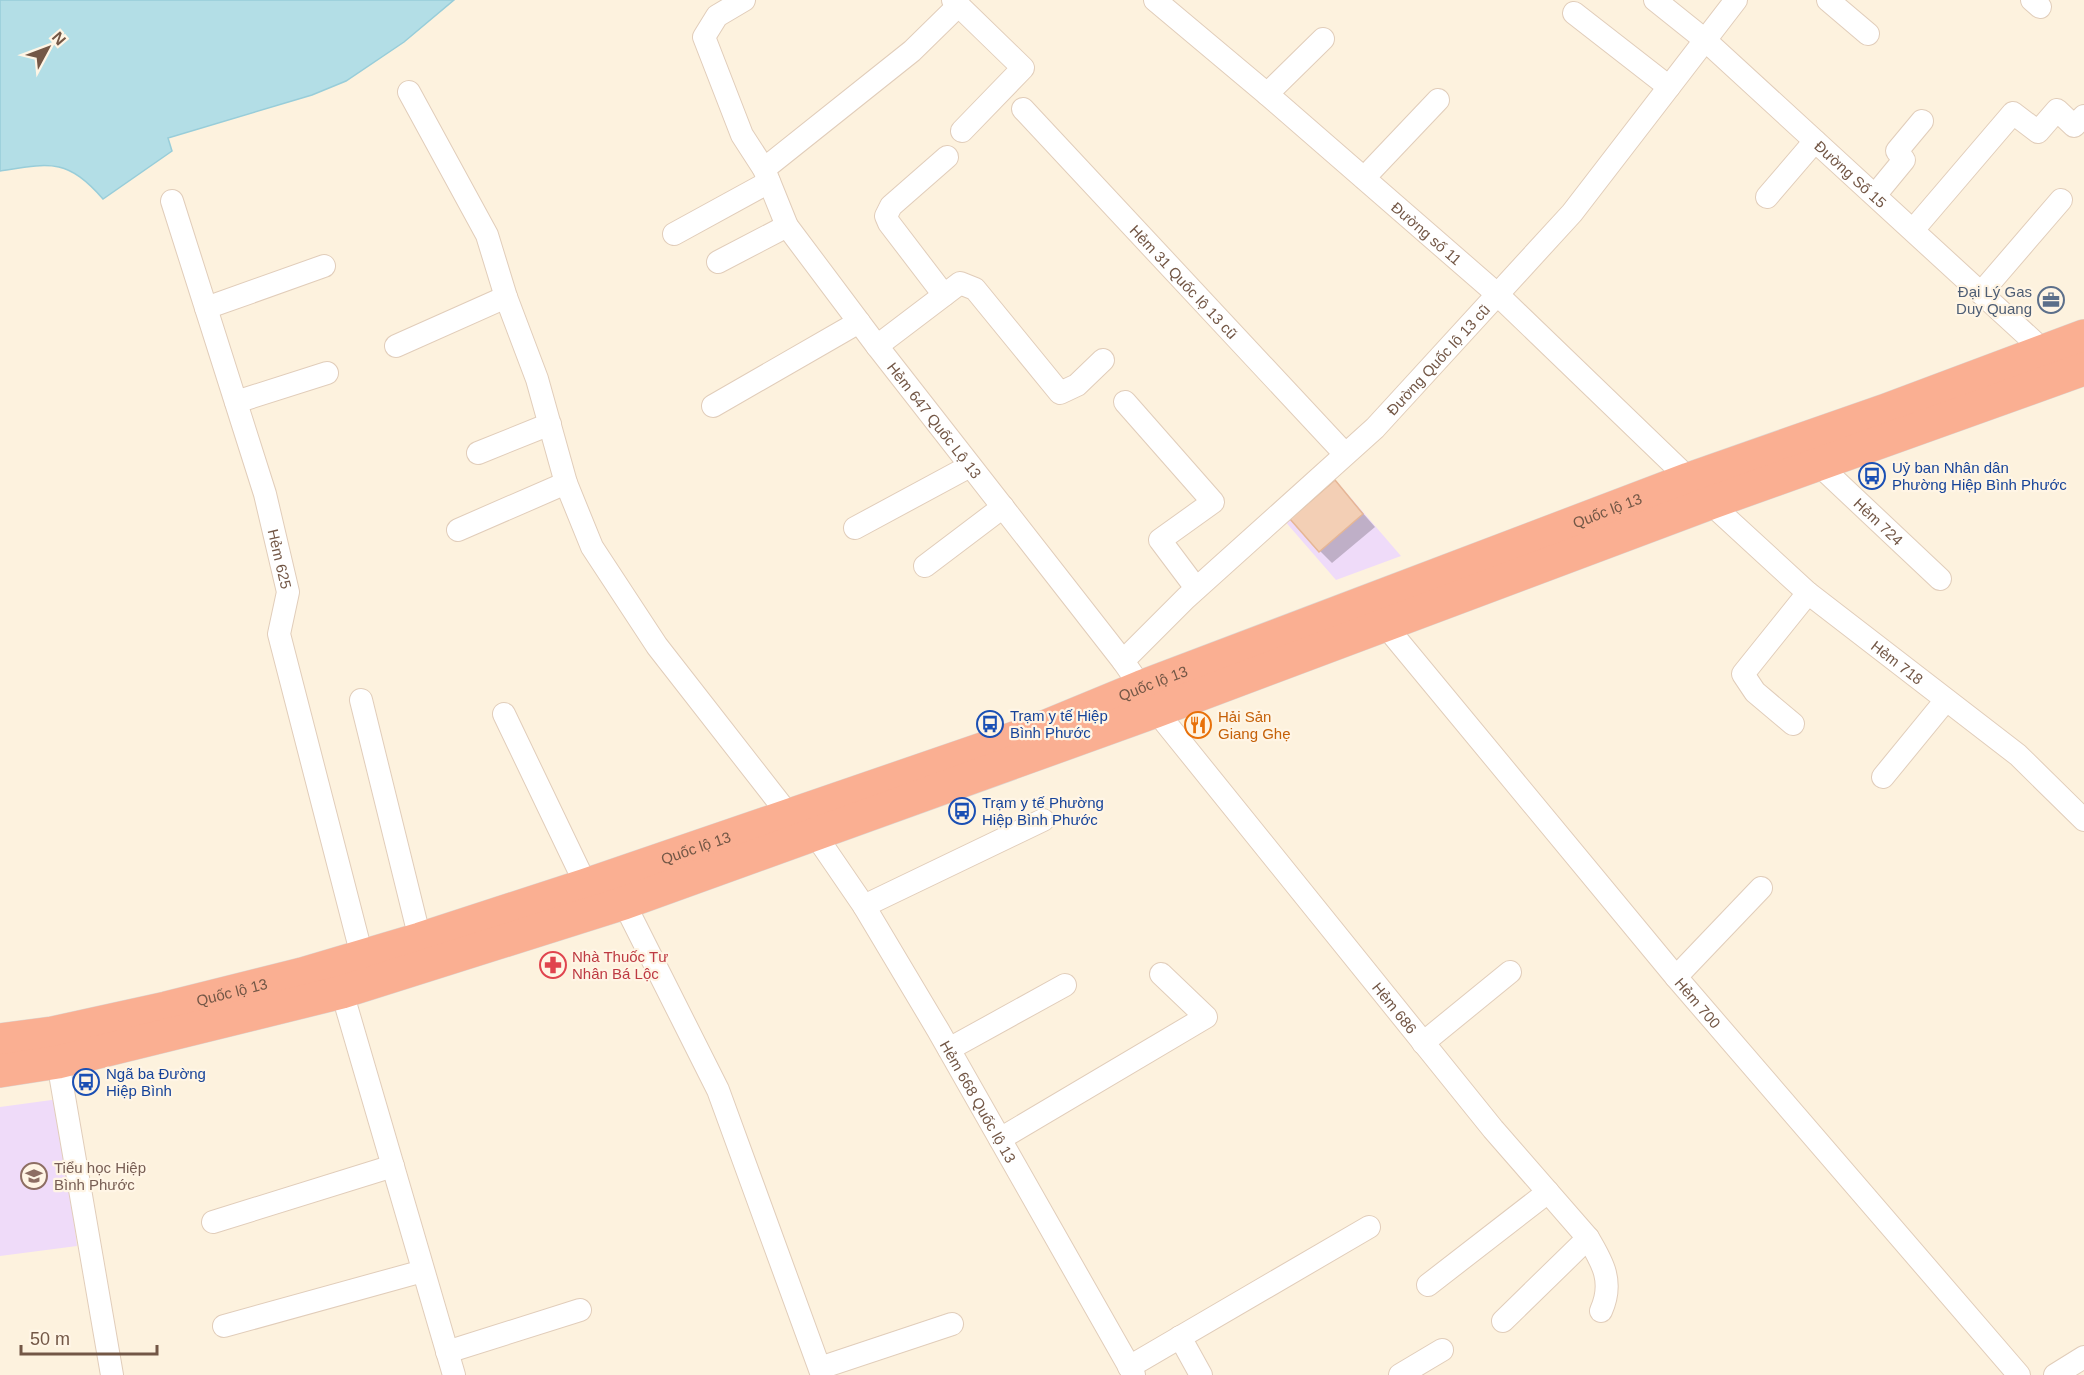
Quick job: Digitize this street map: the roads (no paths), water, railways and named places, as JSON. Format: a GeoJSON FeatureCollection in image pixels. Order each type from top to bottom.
{"type":"FeatureCollection","features":[{"type":"Feature","properties":{"kind":"highway","name":"Quốc lộ 13"},"geometry":{"type":"LineString","coordinates":[[0,1071],[58,1062],[342,992],[624,903],[801,824],[1140,687],[1689,479],[1886,410],[2084,336]]}},
{"type":"Feature","properties":{"kind":"highway","name":"Quốc lộ 13"},"geometry":{"type":"LineString","coordinates":[[1140,687],[1384,624],[1710,503],[2080,375]]}},
{"type":"Feature","properties":{"kind":"highway","name":"Quốc lộ 13"},"geometry":{"type":"LineString","coordinates":[[0,1040],[52,1033],[290,978],[586,885],[801,824]]}},
{"type":"Feature","properties":{"kind":"street","name":"Hẻm 647 Quốc Lộ 13"},"geometry":{"type":"LineString","coordinates":[[744,0],[717,16],[704,37],[742,135],[766,175],[787,226],[1140,687]]}},
{"type":"Feature","properties":{"kind":"street","name":"Đường số 11"},"geometry":{"type":"LineString","coordinates":[[1155,0],[1497,294],[1689,479]]}},
{"type":"Feature","properties":{"kind":"street","name":"Đường Số 15"},"geometry":{"type":"LineString","coordinates":[[1655,0],[1705,40],[2044,351]]}},
{"type":"Feature","properties":{"kind":"street","name":"Đường Quốc lộ 13 cũ"},"geometry":{"type":"LineString","coordinates":[[1140,687],[1196,588],[1375,428],[1572,213],[1736,0]]}},
{"type":"Feature","properties":{"kind":"street"},"geometry":{"type":"LineString","coordinates":[[1828,0],[1868,34]]}},
{"type":"Feature","properties":{"kind":"street"},"geometry":{"type":"LineString","coordinates":[[674,234],[766,175],[912,51],[956,3],[1023,68],[962,131]]}},
{"type":"Feature","properties":{"kind":"street"},"geometry":{"type":"LineString","coordinates":[[1574,13],[1669,87]]}},
{"type":"Feature","properties":{"kind":"street"},"geometry":{"type":"LineString","coordinates":[[1267,94],[1323,39]]}},
{"type":"Feature","properties":{"kind":"street","name":"Hẻm 668 Quốc lộ 13"},"geometry":{"type":"LineString","coordinates":[[409,92],[487,235],[506,297],[537,379],[566,483],[592,547],[657,646],[864,906],[949,1049],[1131,1371]]}},
{"type":"Feature","properties":{"kind":"street"},"geometry":{"type":"LineString","coordinates":[[1364,178],[1438,100]]}},
{"type":"Feature","properties":{"kind":"street","name":"Hẻm 31 Quốc lộ 13 cũ"},"geometry":{"type":"LineString","coordinates":[[1023,109],[1344,454]]}},
{"type":"Feature","properties":{"kind":"street"},"geometry":{"type":"LineString","coordinates":[[1913,230],[2013,113],[2038,132],[2057,110],[2074,126],[2084,116]]}},
{"type":"Feature","properties":{"kind":"street"},"geometry":{"type":"LineString","coordinates":[[1876,195],[1904,160],[1897,151],[1922,121]]}},
{"type":"Feature","properties":{"kind":"street"},"geometry":{"type":"LineString","coordinates":[[1767,197],[1815,141]]}},
{"type":"Feature","properties":{"kind":"street"},"geometry":{"type":"LineString","coordinates":[[944,295],[886,216],[891,206],[948,157]]}},
{"type":"Feature","properties":{"kind":"street"},"geometry":{"type":"LineString","coordinates":[[1981,293],[2061,200]]}},
{"type":"Feature","properties":{"kind":"street","name":"Hẻm 625"},"geometry":{"type":"LineString","coordinates":[[172,201],[265,494],[288,592],[279,634],[362,956]]}},
{"type":"Feature","properties":{"kind":"street"},"geometry":{"type":"LineString","coordinates":[[718,262],[787,226]]}},
{"type":"Feature","properties":{"kind":"street"},"geometry":{"type":"LineString","coordinates":[[206,308],[324,266]]}},
{"type":"Feature","properties":{"kind":"street"},"geometry":{"type":"LineString","coordinates":[[877,346],[960,283],[975,289],[1060,393],[1077,386],[1103,360]]}},
{"type":"Feature","properties":{"kind":"street"},"geometry":{"type":"LineString","coordinates":[[396,346],[506,297]]}},
{"type":"Feature","properties":{"kind":"street"},"geometry":{"type":"LineString","coordinates":[[713,406],[859,322]]}},
{"type":"Feature","properties":{"kind":"street"},"geometry":{"type":"LineString","coordinates":[[236,402],[327,373]]}},
{"type":"Feature","properties":{"kind":"street"},"geometry":{"type":"LineString","coordinates":[[1125,402],[1213,502],[1160,540],[1196,588]]}},
{"type":"Feature","properties":{"kind":"street"},"geometry":{"type":"LineString","coordinates":[[478,453],[550,424]]}},
{"type":"Feature","properties":{"kind":"street","name":"Hẻm 724"},"geometry":{"type":"LineString","coordinates":[[1819,465],[1941,579]]}},
{"type":"Feature","properties":{"kind":"street"},"geometry":{"type":"LineString","coordinates":[[855,528],[970,466]]}},
{"type":"Feature","properties":{"kind":"street"},"geometry":{"type":"LineString","coordinates":[[458,530],[566,483]]}},
{"type":"Feature","properties":{"kind":"street","name":"Hẻm 718"},"geometry":{"type":"LineString","coordinates":[[1710,503],[1808,593],[2018,755],[2084,820]]}},
{"type":"Feature","properties":{"kind":"street"},"geometry":{"type":"LineString","coordinates":[[926,566],[1003,507]]}},
{"type":"Feature","properties":{"kind":"street"},"geometry":{"type":"LineString","coordinates":[[1792,724],[1755,692],[1743,674],[1808,593]]}},
{"type":"Feature","properties":{"kind":"street","name":"Hẻm 700"},"geometry":{"type":"LineString","coordinates":[[1384,624],[1676,977],[2019,1375]]}},
{"type":"Feature","properties":{"kind":"street","name":"Hẻm 686"},"geometry":{"type":"LineString","coordinates":[[1140,687],[1493,1130],[1587,1238],[1606,1273],[1607,1298],[1601,1311]]}},
{"type":"Feature","properties":{"kind":"street"},"geometry":{"type":"LineString","coordinates":[[361,700],[420,939]]}},
{"type":"Feature","properties":{"kind":"street"},"geometry":{"type":"LineString","coordinates":[[1883,777],[1946,700]]}},
{"type":"Feature","properties":{"kind":"street"},"geometry":{"type":"LineString","coordinates":[[504,714],[586,885]]}},
{"type":"Feature","properties":{"kind":"street"},"geometry":{"type":"LineString","coordinates":[[864,906],[1043,820]]}},
{"type":"Feature","properties":{"kind":"street"},"geometry":{"type":"LineString","coordinates":[[1676,977],[1761,888]]}},
{"type":"Feature","properties":{"kind":"street"},"geometry":{"type":"LineString","coordinates":[[624,903],[718,1090],[821,1372],[952,1324]]}},
{"type":"Feature","properties":{"kind":"street"},"geometry":{"type":"LineString","coordinates":[[1423,1043],[1510,972]]}},
{"type":"Feature","properties":{"kind":"street"},"geometry":{"type":"LineString","coordinates":[[1000,1139],[1206,1017],[1161,974]]}},
{"type":"Feature","properties":{"kind":"street"},"geometry":{"type":"LineString","coordinates":[[949,1049],[1065,985]]}},
{"type":"Feature","properties":{"kind":"street"},"geometry":{"type":"LineString","coordinates":[[342,992],[454,1375]]}},
{"type":"Feature","properties":{"kind":"street"},"geometry":{"type":"LineString","coordinates":[[58,1062],[112,1375]]}},
{"type":"Feature","properties":{"kind":"street"},"geometry":{"type":"LineString","coordinates":[[213,1222],[393,1166]]}},
{"type":"Feature","properties":{"kind":"street"},"geometry":{"type":"LineString","coordinates":[[1428,1285],[1548,1192]]}},
{"type":"Feature","properties":{"kind":"street"},"geometry":{"type":"LineString","coordinates":[[1131,1371],[1180,1337],[1369,1227]]}},
{"type":"Feature","properties":{"kind":"street"},"geometry":{"type":"LineString","coordinates":[[1503,1321],[1587,1238]]}},
{"type":"Feature","properties":{"kind":"street"},"geometry":{"type":"LineString","coordinates":[[224,1326],[423,1271]]}},
{"type":"Feature","properties":{"kind":"street"},"geometry":{"type":"LineString","coordinates":[[447,1352],[580,1310]]}},
{"type":"Feature","properties":{"kind":"street"},"geometry":{"type":"LineString","coordinates":[[1180,1337],[1202,1375]]}},
{"type":"Feature","properties":{"kind":"street"},"geometry":{"type":"LineString","coordinates":[[1413,1372],[1442,1350]]}},
{"type":"Feature","properties":{"kind":"street"},"geometry":{"type":"LineString","coordinates":[[2055,1375],[2084,1357]]}},
{"type":"Feature","properties":{"kind":"water"},"geometry":{"type":"Polygon","coordinates":[[[0,0],[454,0],[404,42],[346,81],[312,95],[168,138],[172,151],[103,199],[79,176],[57,167],[32,166],[0,171],[0,0]]]}},
{"type":"Feature","properties":{"kind":"place","name":"Đại Lý Gas Duy Quang"},"geometry":{"type":"Point","coordinates":[2051,300]}},
{"type":"Feature","properties":{"kind":"place","name":"Uỷ ban Nhân dân Phường Hiệp Bình Phước"},"geometry":{"type":"Point","coordinates":[1872,476]}},
{"type":"Feature","properties":{"kind":"place","name":"Trạm y tế Hiệp Bình Phước"},"geometry":{"type":"Point","coordinates":[990,724]}},
{"type":"Feature","properties":{"kind":"place","name":"Hải Sản Giang Ghẹ"},"geometry":{"type":"Point","coordinates":[1198,725]}},
{"type":"Feature","properties":{"kind":"place","name":"Trạm y tế Phường Hiệp Bình Phước"},"geometry":{"type":"Point","coordinates":[962,811]}},
{"type":"Feature","properties":{"kind":"place","name":"Nhà Thuốc Tư Nhân Bá Lộc"},"geometry":{"type":"Point","coordinates":[553,965]}},
{"type":"Feature","properties":{"kind":"place","name":"Ngã ba Đường Hiệp Bình"},"geometry":{"type":"Point","coordinates":[86,1082]}},
{"type":"Feature","properties":{"kind":"place","name":"Tiểu học Hiệp Bình Phước"},"geometry":{"type":"Point","coordinates":[34,1176]}}]}
